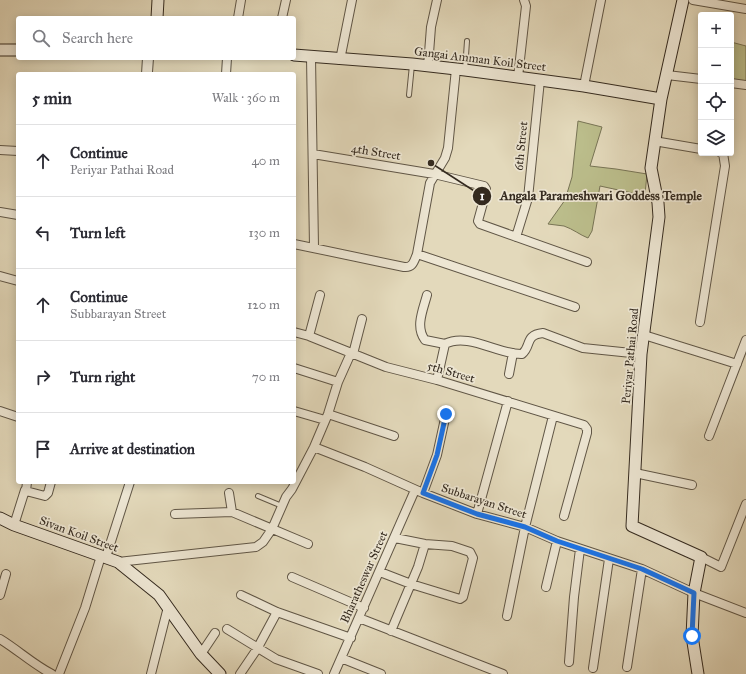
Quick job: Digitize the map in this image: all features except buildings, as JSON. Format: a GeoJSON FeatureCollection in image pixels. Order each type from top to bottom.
{"type":"FeatureCollection","features":[{"type":"Feature","properties":{"kind":"street"},"geometry":{"type":"LineString","coordinates":[[157,16],[158,0]]}},
{"type":"Feature","properties":{"kind":"street"},"geometry":{"type":"LineString","coordinates":[[238,16],[241,0]]}},
{"type":"Feature","properties":{"kind":"street"},"geometry":{"type":"LineString","coordinates":[[282,16],[286,0]]}},
{"type":"Feature","properties":{"kind":"street"},"geometry":{"type":"LineString","coordinates":[[340,60],[352,0]]}},
{"type":"Feature","properties":{"kind":"street"},"geometry":{"type":"LineString","coordinates":[[428,66],[432,27],[437,0]]}},
{"type":"Feature","properties":{"kind":"street"},"geometry":{"type":"LineString","coordinates":[[518,77],[526,6],[524,0]]}},
{"type":"Feature","properties":{"kind":"street"},"geometry":{"type":"LineString","coordinates":[[584,86],[601,0]]}},
{"type":"Feature","properties":{"kind":"street","name":"Periyar Pathai Road"},"geometry":{"type":"LineString","coordinates":[[683,0],[661,99],[651,168],[658,203],[658,217],[641,354],[632,526],[701,557]]}},
{"type":"Feature","properties":{"kind":"street"},"geometry":{"type":"LineString","coordinates":[[693,0],[746,9]]}},
{"type":"Feature","properties":{"kind":"street"},"geometry":{"type":"LineString","coordinates":[[0,50],[16,50]]}},
{"type":"Feature","properties":{"kind":"street","name":"Gangai Amman Koil Street"},"geometry":{"type":"LineString","coordinates":[[296,55],[340,60],[412,64],[584,86],[661,99]]}},
{"type":"Feature","properties":{"kind":"street"},"geometry":{"type":"LineString","coordinates":[[311,57],[314,248]]}},
{"type":"Feature","properties":{"kind":"street"},"geometry":{"type":"LineString","coordinates":[[146,72],[147,60]]}},
{"type":"Feature","properties":{"kind":"street"},"geometry":{"type":"LineString","coordinates":[[226,72],[227,60]]}},
{"type":"Feature","properties":{"kind":"street"},"geometry":{"type":"LineString","coordinates":[[296,244],[404,267],[409,267],[412,265],[417,254],[430,182],[445,158],[448,148],[460,70]]}},
{"type":"Feature","properties":{"kind":"street"},"geometry":{"type":"LineString","coordinates":[[667,75],[698,79]]}},
{"type":"Feature","properties":{"kind":"street","name":"6th Street"},"geometry":{"type":"LineString","coordinates":[[516,237],[528,198],[540,80]]}},
{"type":"Feature","properties":{"kind":"street"},"geometry":{"type":"LineString","coordinates":[[734,83],[746,85]]}},
{"type":"Feature","properties":{"kind":"street"},"geometry":{"type":"LineString","coordinates":[[654,141],[698,148]]}},
{"type":"Feature","properties":{"kind":"street"},"geometry":{"type":"LineString","coordinates":[[0,150],[16,151]]}},
{"type":"Feature","properties":{"kind":"street","name":"4th Street"},"geometry":{"type":"LineString","coordinates":[[313,154],[434,174],[484,186],[486,192],[478,221],[480,224],[516,237]]}},
{"type":"Feature","properties":{"kind":"street"},"geometry":{"type":"LineString","coordinates":[[700,322],[725,166],[723,156]]}},
{"type":"Feature","properties":{"kind":"street"},"geometry":{"type":"LineString","coordinates":[[0,212],[16,215]]}},
{"type":"Feature","properties":{"kind":"street"},"geometry":{"type":"LineString","coordinates":[[516,237],[587,262]]}},
{"type":"Feature","properties":{"kind":"street"},"geometry":{"type":"LineString","coordinates":[[417,254],[574,308]]}},
{"type":"Feature","properties":{"kind":"street"},"geometry":{"type":"LineString","coordinates":[[0,276],[16,281]]}},
{"type":"Feature","properties":{"kind":"street"},"geometry":{"type":"LineString","coordinates":[[427,295],[420,325],[422,335],[426,340],[445,344],[450,341],[475,343],[519,354],[524,353],[531,337],[538,333],[543,333],[583,348],[641,354]]}},
{"type":"Feature","properties":{"kind":"street"},"geometry":{"type":"LineString","coordinates":[[309,336],[320,296]]}},
{"type":"Feature","properties":{"kind":"street"},"geometry":{"type":"LineString","coordinates":[[296,480],[314,447],[327,417],[338,382],[352,354],[362,319]]}},
{"type":"Feature","properties":{"kind":"street","name":"5th Street"},"geometry":{"type":"LineString","coordinates":[[296,333],[309,336],[386,367],[437,380],[584,425],[587,429],[584,444],[564,516]]}},
{"type":"Feature","properties":{"kind":"street"},"geometry":{"type":"LineString","coordinates":[[644,335],[737,364]]}},
{"type":"Feature","properties":{"kind":"street"},"geometry":{"type":"LineString","coordinates":[[709,436],[746,340]]}},
{"type":"Feature","properties":{"kind":"street"},"geometry":{"type":"LineString","coordinates":[[437,380],[445,344]]}},
{"type":"Feature","properties":{"kind":"street"},"geometry":{"type":"LineString","coordinates":[[509,374],[513,353]]}},
{"type":"Feature","properties":{"kind":"street"},"geometry":{"type":"LineString","coordinates":[[296,369],[338,382]]}},
{"type":"Feature","properties":{"kind":"street"},"geometry":{"type":"LineString","coordinates":[[477,514],[508,401]]}},
{"type":"Feature","properties":{"kind":"street"},"geometry":{"type":"LineString","coordinates":[[0,411],[16,417]]}},
{"type":"Feature","properties":{"kind":"street"},"geometry":{"type":"LineString","coordinates":[[296,411],[327,417],[394,436]]}},
{"type":"Feature","properties":{"kind":"street","name":"Bharatheswar Street"},"geometry":{"type":"LineString","coordinates":[[334,674],[395,538],[437,455],[446,414]]}},
{"type":"Feature","properties":{"kind":"street"},"geometry":{"type":"LineString","coordinates":[[507,616],[525,527],[553,416]]}},
{"type":"Feature","properties":{"kind":"street","name":"Subbarayan Street"},"geometry":{"type":"LineString","coordinates":[[314,447],[477,514],[525,527],[557,541],[642,569],[694,593],[746,613]]}},
{"type":"Feature","properties":{"kind":"street"},"geometry":{"type":"LineString","coordinates":[[635,473],[692,486]]}},
{"type":"Feature","properties":{"kind":"street"},"geometry":{"type":"LineString","coordinates":[[26,486],[28,492],[45,496],[50,484]]}},
{"type":"Feature","properties":{"kind":"street"},"geometry":{"type":"LineString","coordinates":[[59,674],[104,557],[129,484]]}},
{"type":"Feature","properties":{"kind":"street"},"geometry":{"type":"LineString","coordinates":[[118,562],[256,547],[263,542],[272,529],[294,484]]}},
{"type":"Feature","properties":{"kind":"street"},"geometry":{"type":"LineString","coordinates":[[14,525],[26,486]]}},
{"type":"Feature","properties":{"kind":"street"},"geometry":{"type":"LineString","coordinates":[[229,493],[232,512]]}},
{"type":"Feature","properties":{"kind":"street"},"geometry":{"type":"LineString","coordinates":[[698,674],[692,636],[694,593],[701,557],[721,566],[746,504]]}},
{"type":"Feature","properties":{"kind":"street"},"geometry":{"type":"LineString","coordinates":[[175,514],[232,512],[308,544]]}},
{"type":"Feature","properties":{"kind":"street","name":"Sivan Koil Street"},"geometry":{"type":"LineString","coordinates":[[0,518],[14,525],[118,562],[159,595],[201,654],[220,674]]}},
{"type":"Feature","properties":{"kind":"street"},"geometry":{"type":"LineString","coordinates":[[380,572],[411,584],[460,599],[463,598],[473,558],[470,552],[452,546],[425,544],[395,538]]}},
{"type":"Feature","properties":{"kind":"street"},"geometry":{"type":"LineString","coordinates":[[546,587],[557,541]]}},
{"type":"Feature","properties":{"kind":"street"},"geometry":{"type":"LineString","coordinates":[[391,630],[418,567],[425,544]]}},
{"type":"Feature","properties":{"kind":"street"},"geometry":{"type":"LineString","coordinates":[[569,662],[574,597],[580,549]]}},
{"type":"Feature","properties":{"kind":"street"},"geometry":{"type":"LineString","coordinates":[[593,668],[609,559]]}},
{"type":"Feature","properties":{"kind":"street"},"geometry":{"type":"LineString","coordinates":[[626,667],[642,569]]}},
{"type":"Feature","properties":{"kind":"street"},"geometry":{"type":"LineString","coordinates":[[0,595],[6,574]]}},
{"type":"Feature","properties":{"kind":"street"},"geometry":{"type":"LineString","coordinates":[[292,577],[364,608]]}},
{"type":"Feature","properties":{"kind":"street"},"geometry":{"type":"LineString","coordinates":[[241,595],[277,612],[350,638]]}},
{"type":"Feature","properties":{"kind":"street"},"geometry":{"type":"LineString","coordinates":[[151,674],[168,607]]}},
{"type":"Feature","properties":{"kind":"street"},"geometry":{"type":"LineString","coordinates":[[240,674],[257,649],[277,612]]}},
{"type":"Feature","properties":{"kind":"street"},"geometry":{"type":"LineString","coordinates":[[359,618],[503,674]]}},
{"type":"Feature","properties":{"kind":"street"},"geometry":{"type":"LineString","coordinates":[[227,630],[276,659],[318,674]]}},
{"type":"Feature","properties":{"kind":"street"},"geometry":{"type":"LineString","coordinates":[[201,654],[215,633]]}},
{"type":"Feature","properties":{"kind":"street"},"geometry":{"type":"LineString","coordinates":[[0,639],[17,650],[43,672],[52,674]]}},
{"type":"Feature","properties":{"kind":"street"},"geometry":{"type":"LineString","coordinates":[[341,658],[381,674]]}},
{"type":"Feature","properties":{"kind":"lane"},"geometry":{"type":"LineString","coordinates":[[460,70],[467,41]]}},
{"type":"Feature","properties":{"kind":"lane"},"geometry":{"type":"LineString","coordinates":[[150,72],[151,60]]}},
{"type":"Feature","properties":{"kind":"lane"},"geometry":{"type":"LineString","coordinates":[[409,95],[412,64]]}},
{"type":"Feature","properties":{"kind":"lane"},"geometry":{"type":"LineString","coordinates":[[258,496],[282,506]]}},
{"type":"Feature","properties":{"kind":"green space"},"geometry":{"type":"Polygon","coordinates":[[[734,43],[746,46],[746,83],[734,81],[734,43]]]}},
{"type":"Feature","properties":{"kind":"green space"},"geometry":{"type":"Polygon","coordinates":[[[578,121],[602,127],[590,166],[647,174],[645,194],[637,194],[600,186],[592,231],[588,238],[564,226],[548,224],[565,200],[572,177],[578,121]]]}},
{"type":"Feature","properties":{"kind":"place","name":"Angala Parameshwari Goddess Temple"},"geometry":{"type":"Point","coordinates":[431,163]}},
{"type":"Feature","properties":{"kind":"route"},"geometry":{"type":"LineString","coordinates":[[446,414],[437,455],[423,493],[477,514],[525,527],[557,541],[642,569],[694,593],[692,636]]}}]}
